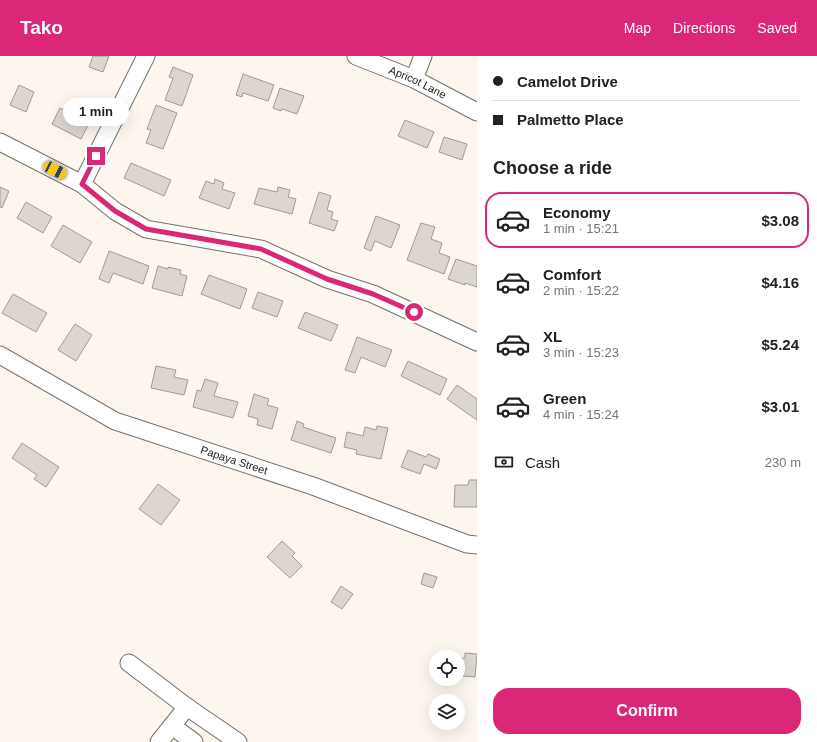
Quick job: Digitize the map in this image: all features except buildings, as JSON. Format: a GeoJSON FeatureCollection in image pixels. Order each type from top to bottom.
{"type":"FeatureCollection","features":[{"type":"Feature","properties":{"kind":"street"},"geometry":{"type":"LineString","coordinates":[[82,184],[146,56]]}},
{"type":"Feature","properties":{"kind":"street","name":"Apricot Lane"},"geometry":{"type":"LineString","coordinates":[[356,56],[414,79],[477,112]]}},
{"type":"Feature","properties":{"kind":"street"},"geometry":{"type":"LineString","coordinates":[[414,79],[423,56]]}},
{"type":"Feature","properties":{"kind":"street"},"geometry":{"type":"LineString","coordinates":[[0,142],[82,184],[115,211],[146,229],[261,249],[327,279],[373,294],[477,342]]}},
{"type":"Feature","properties":{"kind":"street","name":"Papaya Street"},"geometry":{"type":"LineString","coordinates":[[0,355],[115,421],[313,486],[467,544],[477,545]]}},
{"type":"Feature","properties":{"kind":"street"},"geometry":{"type":"LineString","coordinates":[[128,663],[187,707],[238,742]]}},
{"type":"Feature","properties":{"kind":"street"},"geometry":{"type":"LineString","coordinates":[[159,742],[187,707]]}},
{"type":"Feature","properties":{"kind":"street"},"geometry":{"type":"LineString","coordinates":[[172,726],[194,742]]}},
{"type":"Feature","properties":{"kind":"route"},"geometry":{"type":"LineString","coordinates":[[96,156],[82,184],[115,211],[146,229],[261,249],[327,279],[373,294],[414,312]]}}]}
